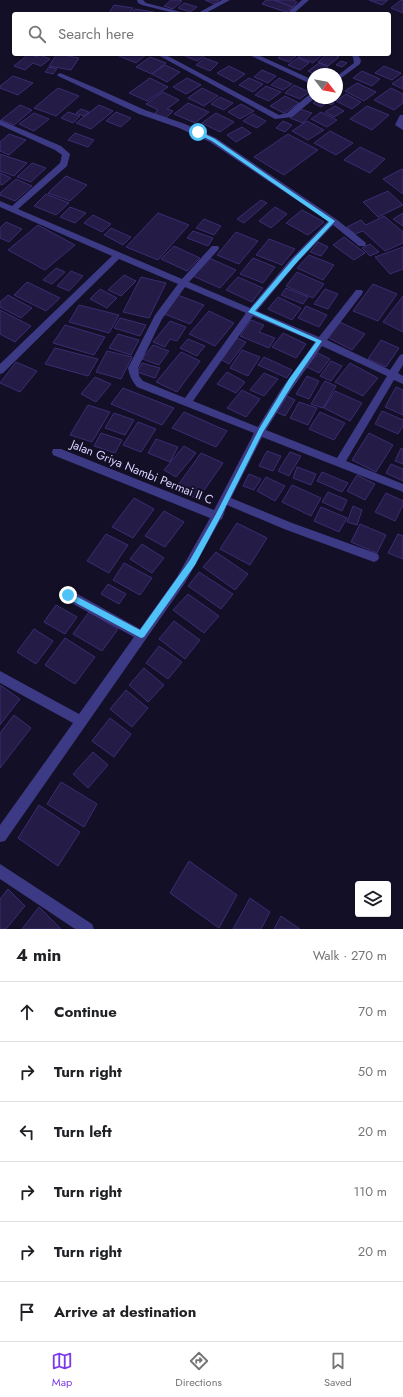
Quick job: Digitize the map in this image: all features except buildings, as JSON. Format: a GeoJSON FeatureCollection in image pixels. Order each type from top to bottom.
{"type":"FeatureCollection","features":[{"type":"Feature","properties":{"kind":"street"},"geometry":{"type":"LineString","coordinates":[[140,0],[140,2],[144,4],[178,12]]}},
{"type":"Feature","properties":{"kind":"street"},"geometry":{"type":"LineString","coordinates":[[203,12],[227,0]]}},
{"type":"Feature","properties":{"kind":"street"},"geometry":{"type":"LineString","coordinates":[[291,12],[306,0]]}},
{"type":"Feature","properties":{"kind":"street"},"geometry":{"type":"LineString","coordinates":[[163,56],[278,116],[289,115],[307,101]]}},
{"type":"Feature","properties":{"kind":"street"},"geometry":{"type":"LineString","coordinates":[[254,56],[307,80]]}},
{"type":"Feature","properties":{"kind":"street"},"geometry":{"type":"LineString","coordinates":[[343,74],[357,64],[358,60],[356,56]]}},
{"type":"Feature","properties":{"kind":"street"},"geometry":{"type":"LineString","coordinates":[[60,75],[142,112],[182,126],[214,140],[333,221],[362,244]]}},
{"type":"Feature","properties":{"kind":"street"},"geometry":{"type":"LineString","coordinates":[[403,117],[399,125],[403,128]]}},
{"type":"Feature","properties":{"kind":"street"},"geometry":{"type":"LineString","coordinates":[[0,122],[58,148],[67,156],[64,164],[13,209]]}},
{"type":"Feature","properties":{"kind":"street"},"geometry":{"type":"LineString","coordinates":[[0,204],[319,341],[403,380]]}},
{"type":"Feature","properties":{"kind":"street"},"geometry":{"type":"LineString","coordinates":[[186,403],[251,312],[296,259],[333,221]]}},
{"type":"Feature","properties":{"kind":"street"},"geometry":{"type":"LineString","coordinates":[[215,248],[183,283],[158,317],[133,368],[133,374],[136,380],[140,384],[186,403],[261,431],[403,488]]}},
{"type":"Feature","properties":{"kind":"street"},"geometry":{"type":"LineString","coordinates":[[0,370],[119,254]]}},
{"type":"Feature","properties":{"kind":"street"},"geometry":{"type":"LineString","coordinates":[[0,836],[181,580],[218,516],[261,431],[292,380],[319,341],[360,292]]}},
{"type":"Feature","properties":{"kind":"street"},"geometry":{"type":"LineString","coordinates":[[339,463],[403,357]]}},
{"type":"Feature","properties":{"kind":"street","name":"Jalan Griya Nambi Permai II C"},"geometry":{"type":"LineString","coordinates":[[57,452],[218,516]]}},
{"type":"Feature","properties":{"kind":"street"},"geometry":{"type":"LineString","coordinates":[[225,500],[288,526],[374,557]]}},
{"type":"Feature","properties":{"kind":"street"},"geometry":{"type":"LineString","coordinates":[[68,595],[141,635]]}},
{"type":"Feature","properties":{"kind":"street"},"geometry":{"type":"LineString","coordinates":[[0,676],[81,721]]}},
{"type":"Feature","properties":{"kind":"street"},"geometry":{"type":"LineString","coordinates":[[0,871],[86,929]]}},
{"type":"Feature","properties":{"kind":"route"},"geometry":{"type":"LineString","coordinates":[[68,595],[141,635],[192,563],[206,539],[261,431],[292,380],[319,341],[297,330],[251,312],[296,259],[333,221],[214,140],[198,132]]}}]}
